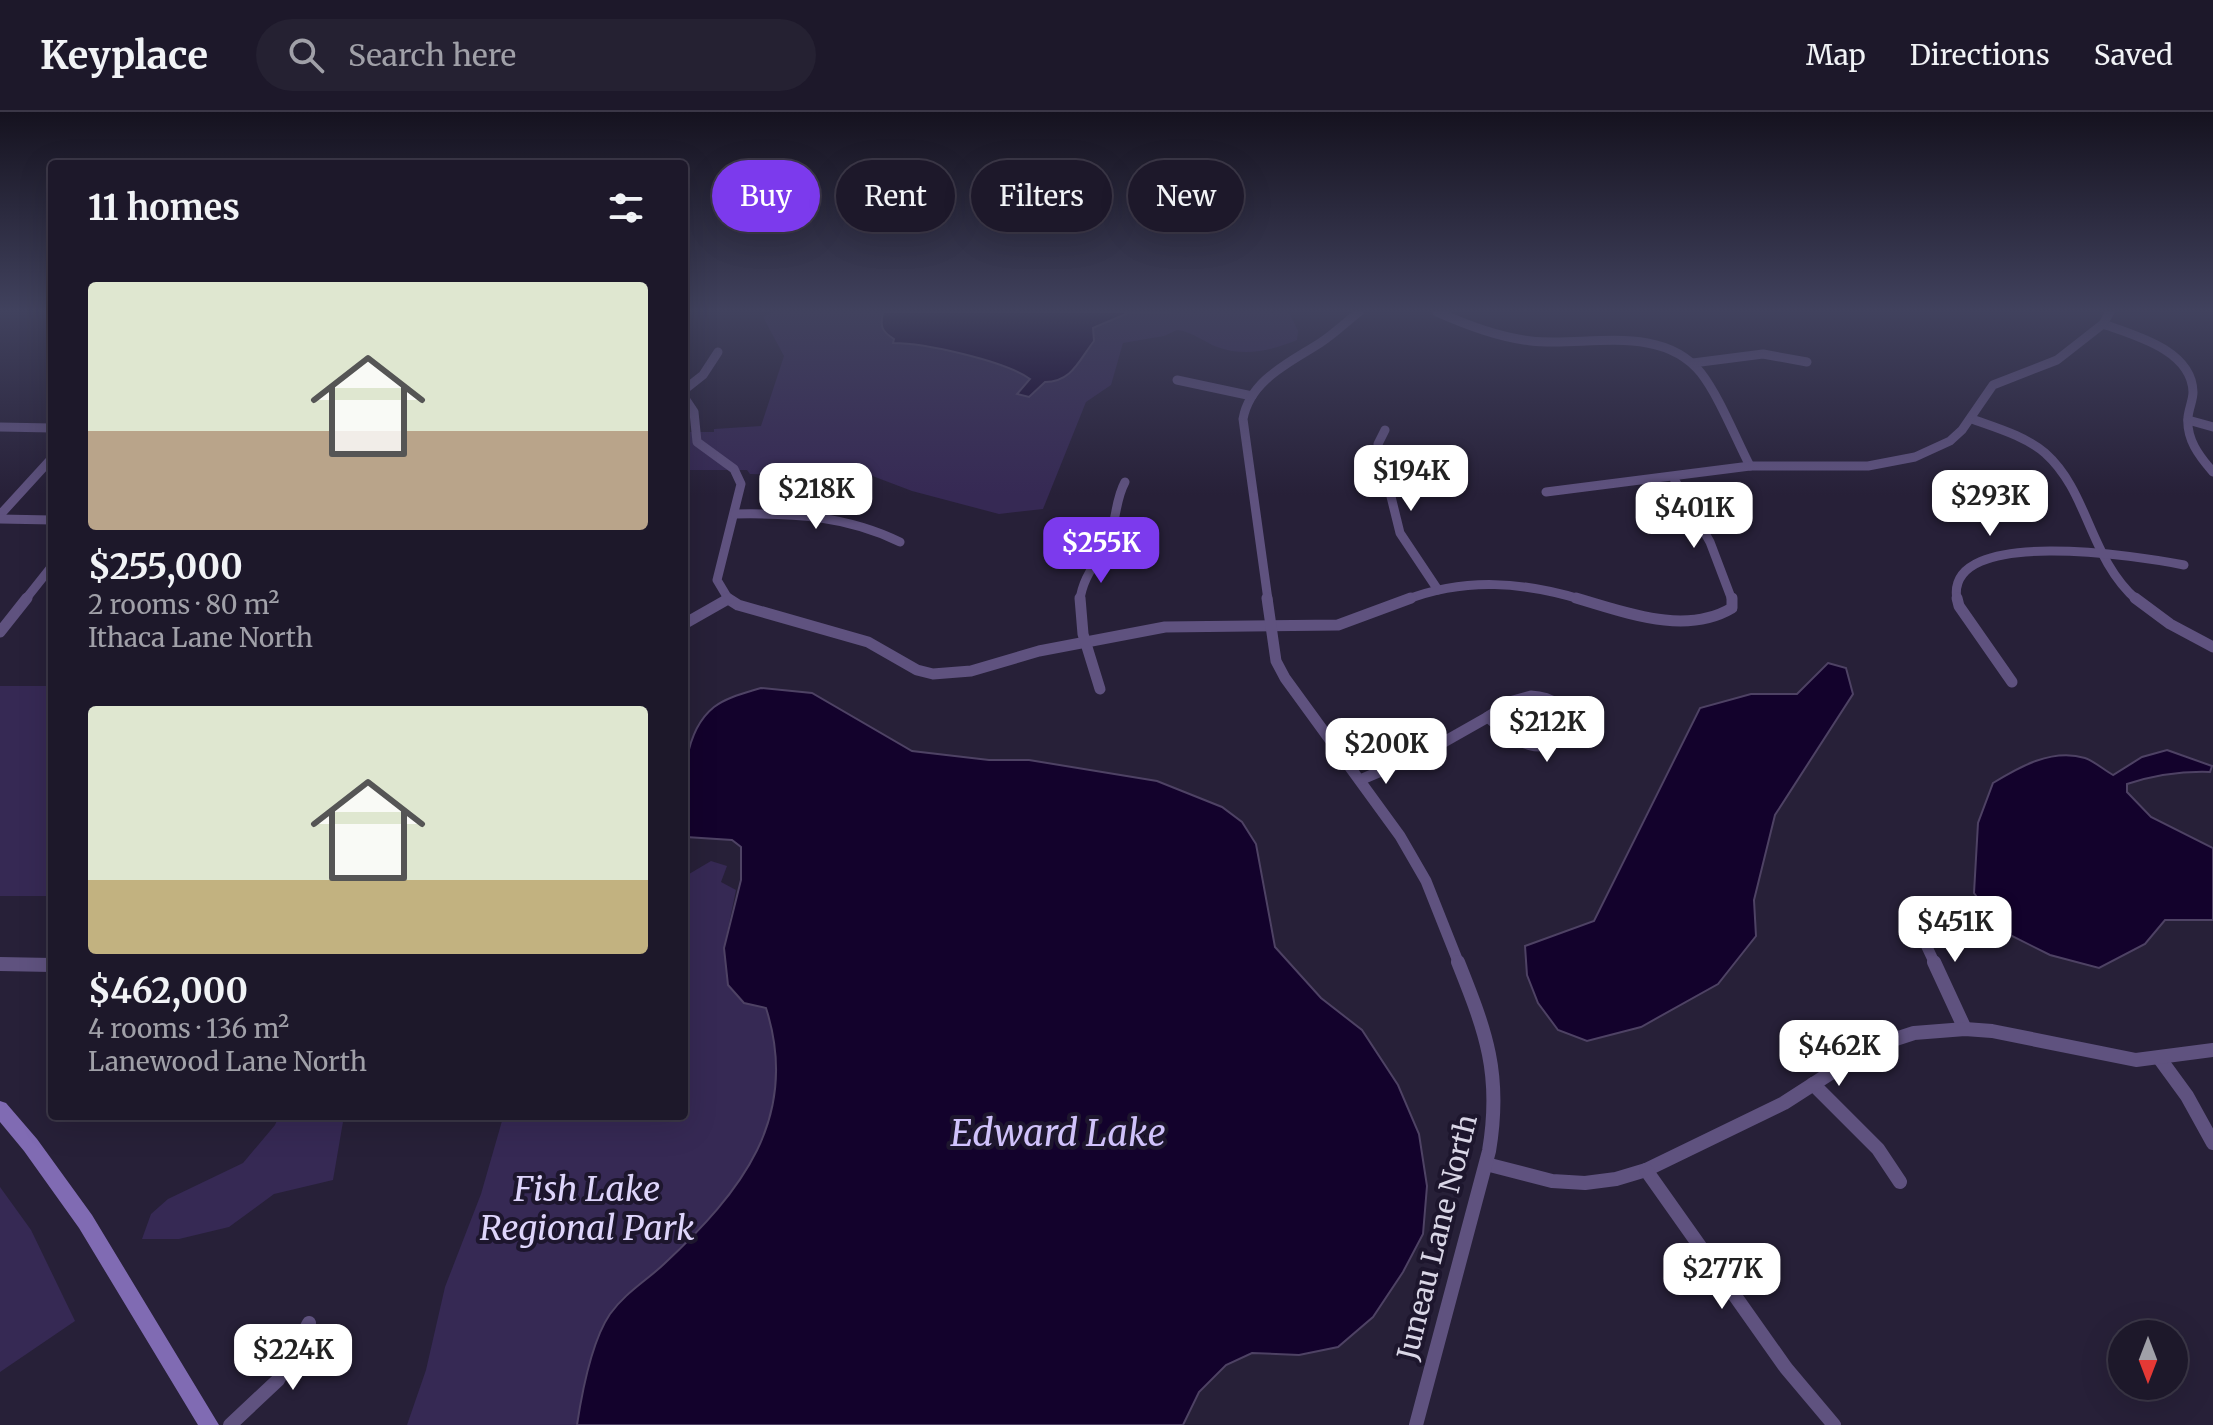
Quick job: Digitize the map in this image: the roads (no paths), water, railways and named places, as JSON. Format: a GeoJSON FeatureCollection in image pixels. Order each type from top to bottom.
{"type":"FeatureCollection","features":[{"type":"Feature","properties":{"kind":"main road"},"geometry":{"type":"LineString","coordinates":[[0,1109],[41,1157],[209,1425]]}},
{"type":"Feature","properties":{"kind":"street"},"geometry":{"type":"LineString","coordinates":[[688,387],[704,373]]}},
{"type":"Feature","properties":{"kind":"street"},"geometry":{"type":"LineString","coordinates":[[1177,380],[1252,396],[1272,373]]}},
{"type":"Feature","properties":{"kind":"street"},"geometry":{"type":"LineString","coordinates":[[1701,373],[1750,466]]}},
{"type":"Feature","properties":{"kind":"street"},"geometry":{"type":"LineString","coordinates":[[1546,492],[1750,466],[1868,466],[1893,462],[1942,446],[1972,419],[1982,397],[1993,385],[2023,373]]}},
{"type":"Feature","properties":{"kind":"street"},"geometry":{"type":"LineString","coordinates":[[2186,373],[2193,392],[2188,420],[2190,440],[2213,472]]}},
{"type":"Feature","properties":{"kind":"street","name":"Juneau Lane North"},"geometry":{"type":"LineString","coordinates":[[1252,396],[1245,406],[1243,419],[1276,661],[1285,678],[1415,858],[1484,1028],[1494,1074],[1495,1098],[1486,1164],[1416,1425]]}},
{"type":"Feature","properties":{"kind":"street"},"geometry":{"type":"LineString","coordinates":[[688,403],[694,412],[697,442],[739,476],[740,493],[717,580],[728,599],[750,609],[868,642],[917,670],[933,674],[971,671],[1039,651],[1165,627],[1317,626],[1361,620],[1438,590],[1468,585],[1518,586],[1556,592],[1652,619],[1701,620],[1725,615],[1734,599],[1690,504],[1673,477]]}},
{"type":"Feature","properties":{"kind":"street"},"geometry":{"type":"LineString","coordinates":[[1972,419],[2020,437],[2057,464],[2069,480],[2100,554],[2121,584],[2159,617],[2213,647]]}},
{"type":"Feature","properties":{"kind":"street"},"geometry":{"type":"LineString","coordinates":[[2188,420],[2213,427]]}},
{"type":"Feature","properties":{"kind":"street"},"geometry":{"type":"LineString","coordinates":[[0,427],[48,428]]}},
{"type":"Feature","properties":{"kind":"street"},"geometry":{"type":"LineString","coordinates":[[1385,430],[1378,444],[1400,533],[1438,590]]}},
{"type":"Feature","properties":{"kind":"street"},"geometry":{"type":"LineString","coordinates":[[0,517],[48,463]]}},
{"type":"Feature","properties":{"kind":"street"},"geometry":{"type":"LineString","coordinates":[[1100,689],[1085,642],[1080,597],[1085,580],[1110,536],[1115,498],[1125,482]]}},
{"type":"Feature","properties":{"kind":"street"},"geometry":{"type":"LineString","coordinates":[[735,514],[836,517],[874,527],[900,542]]}},
{"type":"Feature","properties":{"kind":"street"},"geometry":{"type":"LineString","coordinates":[[0,517],[48,520]]}},
{"type":"Feature","properties":{"kind":"street"},"geometry":{"type":"LineString","coordinates":[[2012,682],[1959,606],[1955,593],[1961,572],[1981,558],[1994,555],[2100,554],[2144,557],[2184,565]]}},
{"type":"Feature","properties":{"kind":"street"},"geometry":{"type":"LineString","coordinates":[[0,632],[48,571]]}},
{"type":"Feature","properties":{"kind":"street"},"geometry":{"type":"LineString","coordinates":[[688,622],[728,599]]}},
{"type":"Feature","properties":{"kind":"street"},"geometry":{"type":"LineString","coordinates":[[1360,780],[1428,751],[1520,698],[1541,696],[1562,707],[1568,714],[1572,728],[1561,741],[1534,747],[1514,739],[1488,717]]}},
{"type":"Feature","properties":{"kind":"street"},"geometry":{"type":"LineString","coordinates":[[1912,915],[1965,1029]]}},
{"type":"Feature","properties":{"kind":"street"},"geometry":{"type":"LineString","coordinates":[[0,964],[48,965]]}},
{"type":"Feature","properties":{"kind":"street"},"geometry":{"type":"LineString","coordinates":[[1486,1164],[1552,1181],[1585,1183],[1646,1170],[1751,1121],[1853,1057],[1914,1033],[1965,1029],[2025,1036],[2112,1057],[2160,1059],[2213,1050]]}},
{"type":"Feature","properties":{"kind":"street"},"geometry":{"type":"LineString","coordinates":[[2160,1059],[2187,1096],[2213,1143]]}},
{"type":"Feature","properties":{"kind":"street"},"geometry":{"type":"LineString","coordinates":[[1813,1084],[1878,1149],[1900,1182]]}},
{"type":"Feature","properties":{"kind":"street"},"geometry":{"type":"LineString","coordinates":[[1646,1170],[1779,1358],[1834,1425]]}},
{"type":"Feature","properties":{"kind":"street"},"geometry":{"type":"LineString","coordinates":[[230,1425],[278,1380],[309,1323]]}},
{"type":"Feature","properties":{"kind":"water"},"geometry":{"type":"Polygon","coordinates":[[[1020,373],[1069,373],[1045,382],[1029,397],[1017,394],[1030,379],[1020,373]]]}},
{"type":"Feature","properties":{"kind":"water"},"geometry":{"type":"Polygon","coordinates":[[[1828,663],[1846,668],[1853,694],[1775,815],[1754,900],[1756,936],[1718,984],[1641,1027],[1587,1041],[1558,1030],[1538,1003],[1527,975],[1525,946],[1594,921],[1700,708],[1751,694],[1797,694],[1828,663]]]}},
{"type":"Feature","properties":{"kind":"water","name":"Edward Lake"},"geometry":{"type":"Polygon","coordinates":[[[761,688],[812,693],[912,751],[989,760],[1029,760],[1157,781],[1222,807],[1242,822],[1256,844],[1275,947],[1321,998],[1362,1030],[1398,1085],[1419,1134],[1427,1186],[1423,1234],[1403,1272],[1373,1317],[1338,1347],[1299,1355],[1252,1353],[1226,1365],[1199,1392],[1183,1425],[577,1425],[585,1383],[603,1325],[622,1300],[664,1264],[717,1209],[757,1150],[769,1118],[776,1084],[775,1048],[766,1008],[744,1003],[728,985],[724,948],[741,880],[741,847],[732,840],[688,837],[689,749],[703,719],[714,707],[761,688]]]}},
{"type":"Feature","properties":{"kind":"water"},"geometry":{"type":"Polygon","coordinates":[[[2167,750],[2212,766],[2210,772],[2148,778],[2127,784],[2127,792],[2151,817],[2213,848],[2213,920],[2165,920],[2145,944],[2099,968],[2050,955],[2002,931],[1974,893],[1978,823],[1993,783],[2025,765],[2048,757],[2085,758],[2113,775],[2142,757],[2167,750]]]}},
{"type":"Feature","properties":{"kind":"park label","name":"Fish Lake Regional Park"},"geometry":{"type":"Point","coordinates":[587,1208]}}]}
